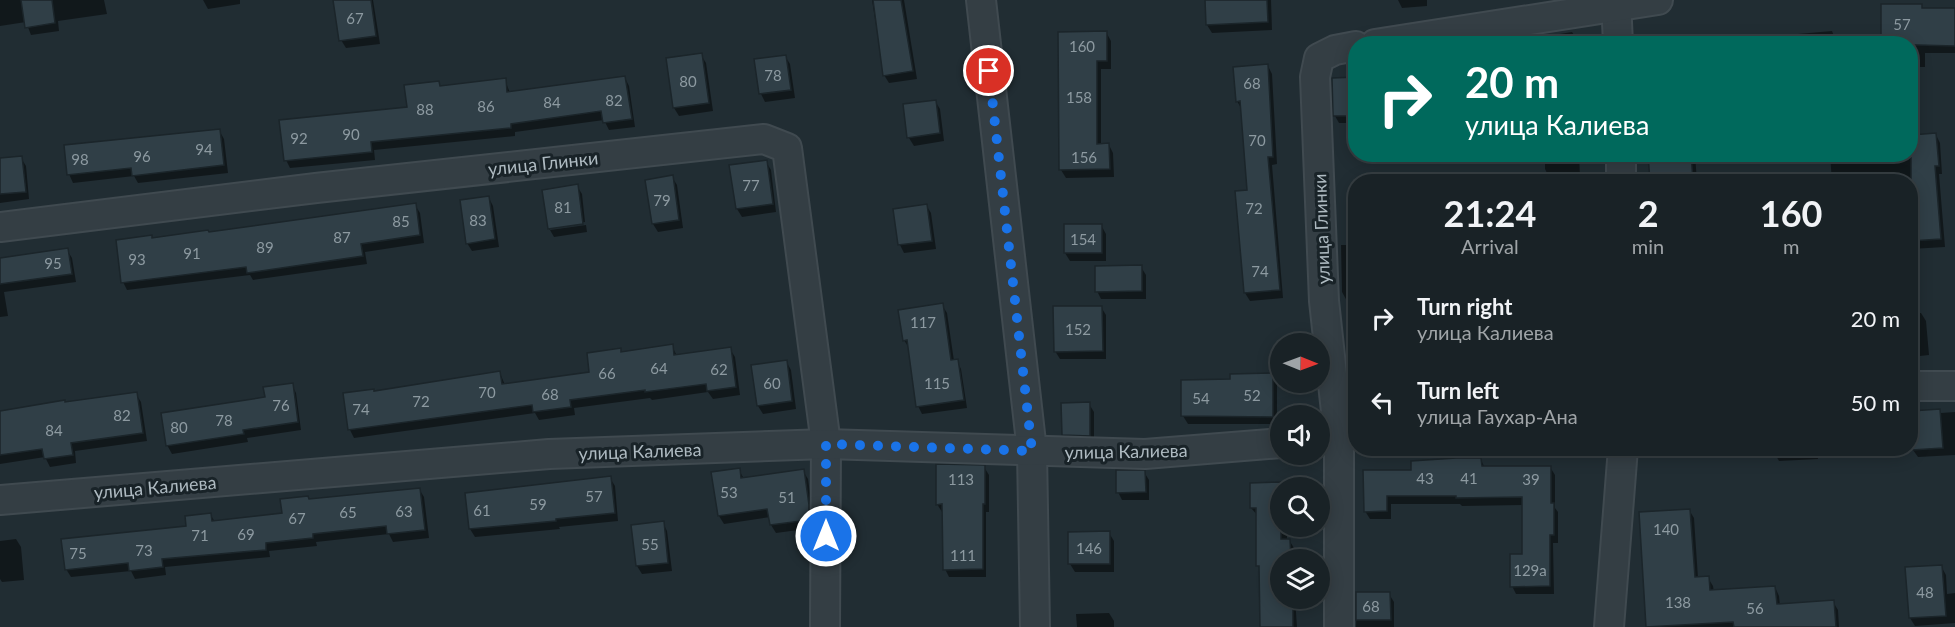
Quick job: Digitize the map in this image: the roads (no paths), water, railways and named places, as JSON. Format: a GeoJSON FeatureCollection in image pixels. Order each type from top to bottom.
{"type":"FeatureCollection","features":[{"type":"Feature","properties":{"kind":"street"},"geometry":{"type":"LineString","coordinates":[[981,0],[1032,451],[1035,627]]}},
{"type":"Feature","properties":{"kind":"street"},"geometry":{"type":"LineString","coordinates":[[1422,36],[1616,3],[1658,0]]}},
{"type":"Feature","properties":{"kind":"street"},"geometry":{"type":"LineString","coordinates":[[1616,3],[1618,36]]}},
{"type":"Feature","properties":{"kind":"street","name":"улица Глинки"},"geometry":{"type":"LineString","coordinates":[[1338,438],[1324,301],[1315,77],[1319,58],[1335,50],[1348,48]]}},
{"type":"Feature","properties":{"kind":"street","name":"улица Глинки"},"geometry":{"type":"LineString","coordinates":[[0,226],[315,188],[764,139],[787,148],[826,444]]}},
{"type":"Feature","properties":{"kind":"street"},"geometry":{"type":"LineString","coordinates":[[1918,386],[1955,386]]}},
{"type":"Feature","properties":{"kind":"street"},"geometry":{"type":"LineString","coordinates":[[1338,438],[1339,627]]}},
{"type":"Feature","properties":{"kind":"street"},"geometry":{"type":"LineString","coordinates":[[825,627],[826,444]]}},
{"type":"Feature","properties":{"kind":"street","name":"улица Калиева"},"geometry":{"type":"LineString","coordinates":[[0,500],[549,454],[826,444],[1145,454],[1270,444]]}},
{"type":"Feature","properties":{"kind":"street"},"geometry":{"type":"LineString","coordinates":[[1609,627],[1622,456]]}}]}
